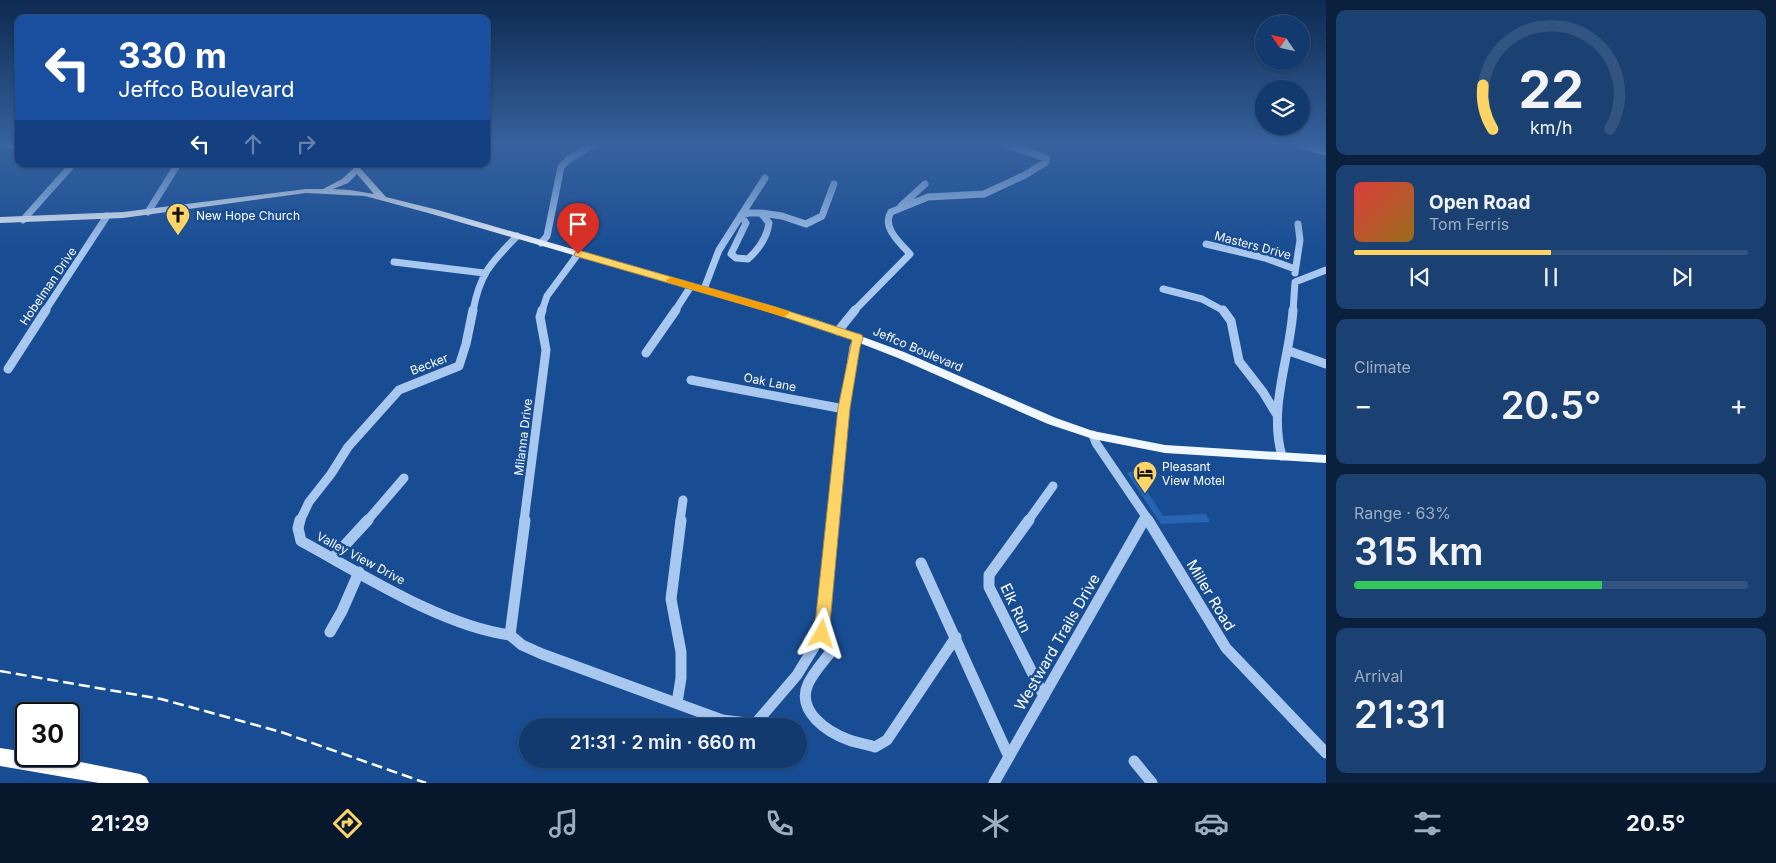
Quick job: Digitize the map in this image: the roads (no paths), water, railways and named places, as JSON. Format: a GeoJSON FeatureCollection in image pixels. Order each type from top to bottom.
{"type":"FeatureCollection","features":[{"type":"Feature","properties":{"kind":"highway"},"geometry":{"type":"LineString","coordinates":[[0,758],[76,769],[140,783]]}},
{"type":"Feature","properties":{"kind":"main road"},"geometry":{"type":"LineString","coordinates":[[320,191],[346,180]]}},
{"type":"Feature","properties":{"kind":"main road"},"geometry":{"type":"LineString","coordinates":[[350,192],[355,180]]}},
{"type":"Feature","properties":{"kind":"main road"},"geometry":{"type":"LineString","coordinates":[[366,180],[382,198]]}},
{"type":"Feature","properties":{"kind":"main road","name":"Jeffco Boulevard"},"geometry":{"type":"LineString","coordinates":[[0,220],[107,216],[280,194],[320,191],[350,192],[382,198],[542,243],[838,330],[901,355],[1035,414],[1093,434],[1165,449],[1326,459]]}},
{"type":"Feature","properties":{"kind":"street"},"geometry":{"type":"LineString","coordinates":[[23,220],[59,180]]}},
{"type":"Feature","properties":{"kind":"street"},"geometry":{"type":"LineString","coordinates":[[148,212],[168,180]]}},
{"type":"Feature","properties":{"kind":"street"},"geometry":{"type":"LineString","coordinates":[[542,243],[547,236],[558,180]]}},
{"type":"Feature","properties":{"kind":"street"},"geometry":{"type":"LineString","coordinates":[[704,290],[719,250],[763,180]]}},
{"type":"Feature","properties":{"kind":"street"},"geometry":{"type":"LineString","coordinates":[[900,207],[930,197],[987,193],[1014,180]]}},
{"type":"Feature","properties":{"kind":"street"},"geometry":{"type":"LineString","coordinates":[[741,216],[761,212],[806,224],[822,216],[834,184]]}},
{"type":"Feature","properties":{"kind":"street"},"geometry":{"type":"LineString","coordinates":[[838,330],[845,320],[910,254],[892,232],[888,219],[890,214],[925,184]]}},
{"type":"Feature","properties":{"kind":"street"},"geometry":{"type":"LineString","coordinates":[[741,216],[746,223],[731,254],[734,257],[745,260],[750,258],[766,234],[769,222],[761,212]]}},
{"type":"Feature","properties":{"kind":"street","name":"Hobelman Drive"},"geometry":{"type":"LineString","coordinates":[[8,369],[107,216]]}},
{"type":"Feature","properties":{"kind":"street","name":"Masters Drive"},"geometry":{"type":"LineString","coordinates":[[1282,456],[1277,444],[1276,415],[1289,351],[1295,269],[1300,240],[1298,224]]}},
{"type":"Feature","properties":{"kind":"street","name":"Becker"},"geometry":{"type":"LineString","coordinates":[[348,447],[399,390],[459,366],[466,349],[472,308],[484,273],[517,236]]}},
{"type":"Feature","properties":{"kind":"street","name":"Masters Drive"},"geometry":{"type":"LineString","coordinates":[[1206,244],[1265,258],[1295,269]]}},
{"type":"Feature","properties":{"kind":"street","name":"Milanna Drive"},"geometry":{"type":"LineString","coordinates":[[510,636],[546,350],[540,317],[546,296],[578,254]]}},
{"type":"Feature","properties":{"kind":"street"},"geometry":{"type":"LineString","coordinates":[[394,262],[484,273]]}},
{"type":"Feature","properties":{"kind":"street"},"geometry":{"type":"LineString","coordinates":[[1295,282],[1326,270]]}},
{"type":"Feature","properties":{"kind":"street"},"geometry":{"type":"LineString","coordinates":[[646,353],[664,330],[691,286]]}},
{"type":"Feature","properties":{"kind":"street"},"geometry":{"type":"LineString","coordinates":[[1163,289],[1202,299],[1223,310],[1231,321],[1239,361],[1276,415]]}},
{"type":"Feature","properties":{"kind":"street"},"geometry":{"type":"LineString","coordinates":[[760,718],[796,675],[822,634],[844,408],[854,347],[858,338]]}},
{"type":"Feature","properties":{"kind":"street"},"geometry":{"type":"LineString","coordinates":[[1289,351],[1326,364]]}},
{"type":"Feature","properties":{"kind":"street","name":"Oak Lane"},"geometry":{"type":"LineString","coordinates":[[691,380],[844,408]]}},
{"type":"Feature","properties":{"kind":"street","name":"Miller Road"},"geometry":{"type":"LineString","coordinates":[[1093,434],[1096,443],[1146,516],[1226,648],[1326,753]]}},
{"type":"Feature","properties":{"kind":"street","name":"Valley View Drive"},"geometry":{"type":"LineString","coordinates":[[348,447],[301,515],[298,528],[301,541],[420,605],[488,632],[510,636]]}},
{"type":"Feature","properties":{"kind":"street"},"geometry":{"type":"LineString","coordinates":[[333,558],[404,478]]}},
{"type":"Feature","properties":{"kind":"street","name":"Elk Run"},"geometry":{"type":"LineString","coordinates":[[1044,696],[993,598],[989,586],[989,575],[1053,486]]}},
{"type":"Feature","properties":{"kind":"street"},"geometry":{"type":"LineString","coordinates":[[677,703],[681,678],[681,652],[671,598],[683,500]]}},
{"type":"Feature","properties":{"kind":"street","name":"Westward Trails Drive"},"geometry":{"type":"LineString","coordinates":[[994,783],[1146,516]]}},
{"type":"Feature","properties":{"kind":"street"},"geometry":{"type":"LineString","coordinates":[[921,563],[1009,756]]}},
{"type":"Feature","properties":{"kind":"street"},"geometry":{"type":"LineString","coordinates":[[330,632],[342,611],[359,572]]}},
{"type":"Feature","properties":{"kind":"street"},"geometry":{"type":"LineString","coordinates":[[510,636],[522,645],[717,718]]}},
{"type":"Feature","properties":{"kind":"street"},"geometry":{"type":"LineString","coordinates":[[833,649],[808,685],[804,698],[808,711],[817,722],[849,740],[875,747],[887,740],[956,637]]}},
{"type":"Feature","properties":{"kind":"street"},"geometry":{"type":"LineString","coordinates":[[1134,761],[1152,783]]}},
{"type":"Feature","properties":{"kind":"railway"},"geometry":{"type":"LineString","coordinates":[[0,671],[161,699],[281,732],[426,783]]}},
{"type":"Feature","properties":{"kind":"place","name":"New Hope Church"},"geometry":{"type":"Point","coordinates":[178,236]}},
{"type":"Feature","properties":{"kind":"place","name":"Pleasant View Motel"},"geometry":{"type":"Point","coordinates":[1145,494]}}]}
